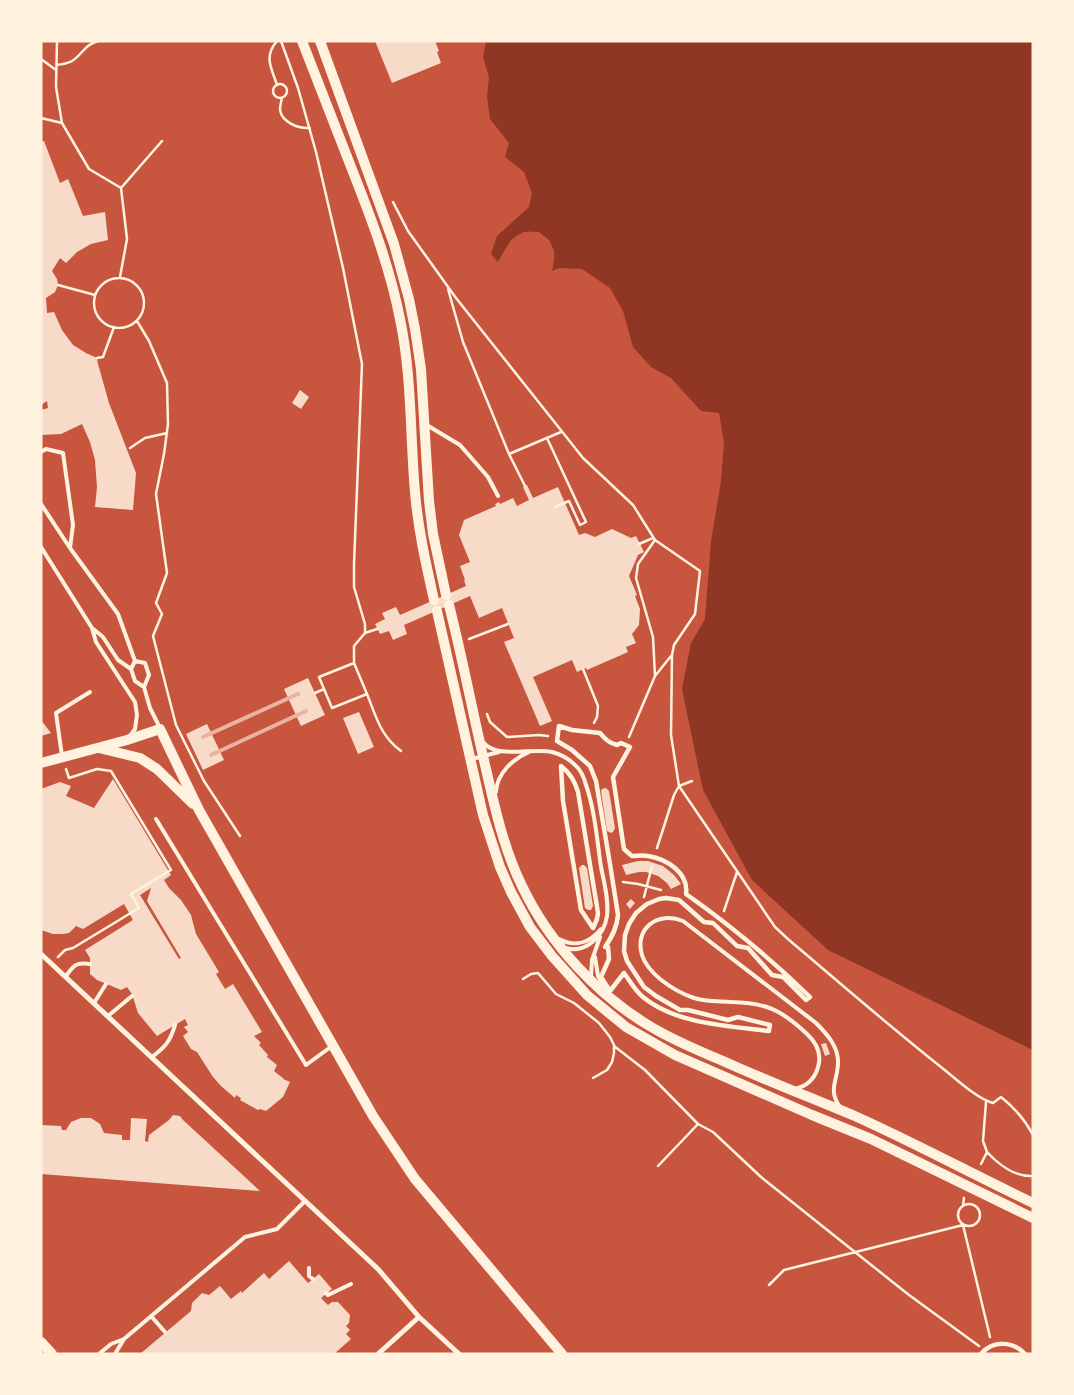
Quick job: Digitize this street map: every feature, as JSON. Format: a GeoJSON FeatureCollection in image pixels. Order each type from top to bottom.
{"type":"FeatureCollection","features":[{"type":"Feature","properties":{"kind":"main road"},"geometry":{"type":"LineString","coordinates":[[302,41],[370,215],[394,288],[402,325],[408,370],[416,503],[434,600]]}},
{"type":"Feature","properties":{"kind":"main road"},"geometry":{"type":"LineString","coordinates":[[320,41],[403,272],[418,344],[429,502],[446,595]]}},
{"type":"Feature","properties":{"kind":"main road"},"geometry":{"type":"LineString","coordinates":[[449,605],[496,812],[522,886],[553,943],[611,998],[652,1028],[682,1044],[848,1113],[1033,1203]]}},
{"type":"Feature","properties":{"kind":"main road"},"geometry":{"type":"LineString","coordinates":[[437,611],[483,815],[500,867],[517,905],[537,937],[579,986],[603,1009],[633,1032],[674,1055],[871,1139],[1033,1218]]}},
{"type":"Feature","properties":{"kind":"main road"},"geometry":{"type":"LineString","coordinates":[[41,763],[127,740],[160,729],[199,810],[373,1116],[415,1178],[562,1354]]}},
{"type":"Feature","properties":{"kind":"main road"},"geometry":{"type":"LineString","coordinates":[[98,748],[140,758],[157,770],[199,810]]}},
{"type":"Feature","properties":{"kind":"main road"},"geometry":{"type":"LineString","coordinates":[[41,1342],[52,1354]]}},
{"type":"Feature","properties":{"kind":"street"},"geometry":{"type":"LineString","coordinates":[[558,726],[572,730],[600,733],[611,743],[617,745],[621,743],[630,747],[613,777],[624,849],[632,856],[646,855],[660,859],[676,868],[686,883],[686,894],[757,948],[810,996],[806,1000],[783,977],[772,975],[748,948],[737,946],[713,923],[704,922],[679,900],[673,898],[659,899],[647,904],[632,918],[624,940],[624,951],[627,961],[644,987],[680,1010],[688,1010],[728,1020],[738,1017],[770,1025],[769,1031],[730,1027],[672,1014],[649,1002],[624,973],[610,991],[601,977],[610,959],[608,948],[605,947],[614,933],[618,915],[596,781],[590,766],[572,750],[556,741],[556,738],[558,726]]}},
{"type":"Feature","properties":{"kind":"street"},"geometry":{"type":"LineString","coordinates":[[561,766],[571,776],[577,786],[598,913],[592,928],[581,910],[562,800],[561,766]]}},
{"type":"Feature","properties":{"kind":"street"},"geometry":{"type":"LineString","coordinates":[[41,954],[378,1269],[419,1317],[460,1354]]}},
{"type":"Feature","properties":{"kind":"street"},"geometry":{"type":"LineString","coordinates":[[378,1354],[419,1317]]}},
{"type":"Feature","properties":{"kind":"street"},"geometry":{"type":"LineString","coordinates":[[982,1352],[993,1345],[1002,1344],[1012,1345],[1026,1354]]}},
{"type":"Feature","properties":{"kind":"lane"},"geometry":{"type":"LineString","coordinates":[[424,423],[460,446],[488,477],[498,496]]}},
{"type":"Feature","properties":{"kind":"lane"},"geometry":{"type":"LineString","coordinates":[[41,452],[46,449],[63,453],[73,525],[70,548]]}},
{"type":"Feature","properties":{"kind":"lane"},"geometry":{"type":"LineString","coordinates":[[41,504],[118,614],[135,661],[131,668]]}},
{"type":"Feature","properties":{"kind":"lane"},"geometry":{"type":"LineString","coordinates":[[41,547],[92,628],[96,642],[135,702],[138,715],[135,729],[127,740]]}},
{"type":"Feature","properties":{"kind":"lane"},"geometry":{"type":"LineString","coordinates":[[92,628],[103,637],[118,660],[131,668],[135,681],[144,687]]}},
{"type":"Feature","properties":{"kind":"lane"},"geometry":{"type":"LineString","coordinates":[[135,661],[145,663],[149,675],[144,687],[150,708],[160,729]]}},
{"type":"Feature","properties":{"kind":"lane"},"geometry":{"type":"LineString","coordinates":[[62,758],[56,713],[90,692]]}},
{"type":"Feature","properties":{"kind":"lane"},"geometry":{"type":"LineString","coordinates":[[477,729],[484,744],[489,748],[501,751],[540,750],[553,752],[576,766],[584,778],[593,815],[607,910],[605,923],[592,960],[591,979],[593,990]]}},
{"type":"Feature","properties":{"kind":"lane"},"geometry":{"type":"LineString","coordinates":[[470,759],[501,751]]}},
{"type":"Feature","properties":{"kind":"lane"},"geometry":{"type":"LineString","coordinates":[[496,812],[496,788],[499,778],[513,761],[533,751]]}},
{"type":"Feature","properties":{"kind":"lane"},"geometry":{"type":"LineString","coordinates":[[156,819],[306,1065],[333,1046]]}},
{"type":"Feature","properties":{"kind":"lane"},"geometry":{"type":"LineString","coordinates":[[777,1084],[788,1088],[797,1088],[804,1086],[811,1080],[818,1068],[819,1058],[817,1048],[812,1039],[788,1018],[771,1007],[745,1002],[707,1001],[681,993],[668,986],[648,967],[643,956],[641,938],[649,925],[663,918],[673,918],[682,921],[816,1023],[830,1038],[836,1050],[838,1066],[834,1083],[835,1098],[839,1106],[848,1113]]}},
{"type":"Feature","properties":{"kind":"lane"},"geometry":{"type":"LineString","coordinates":[[546,927],[560,940],[566,943],[577,944],[594,937],[605,923]]}},
{"type":"Feature","properties":{"kind":"lane"},"geometry":{"type":"LineString","coordinates":[[537,937],[570,950],[575,950],[587,946],[601,934],[605,923]]}},
{"type":"Feature","properties":{"kind":"lane"},"geometry":{"type":"LineString","coordinates":[[596,948],[594,960],[598,976],[611,998]]}},
{"type":"Feature","properties":{"kind":"lane"},"geometry":{"type":"LineString","coordinates":[[66,976],[77,964],[90,964]]}},
{"type":"Feature","properties":{"kind":"lane"},"geometry":{"type":"LineString","coordinates":[[94,1003],[106,984]]}},
{"type":"Feature","properties":{"kind":"lane"},"geometry":{"type":"LineString","coordinates":[[108,1016],[132,996]]}},
{"type":"Feature","properties":{"kind":"lane"},"geometry":{"type":"LineString","coordinates":[[596,997],[603,1009]]}},
{"type":"Feature","properties":{"kind":"lane"},"geometry":{"type":"LineString","coordinates":[[152,1057],[166,1046],[172,1036],[175,1025]]}},
{"type":"Feature","properties":{"kind":"lane"},"geometry":{"type":"LineString","coordinates":[[99,1354],[111,1344],[124,1338],[245,1237],[277,1229],[305,1201]]}},
{"type":"Feature","properties":{"kind":"lane"},"geometry":{"type":"LineString","coordinates":[[309,1268],[309,1276],[312,1279]]}},
{"type":"Feature","properties":{"kind":"lane"},"geometry":{"type":"LineString","coordinates":[[326,1293],[328,1295],[351,1284]]}},
{"type":"Feature","properties":{"kind":"lane"},"geometry":{"type":"LineString","coordinates":[[151,1316],[166,1332]]}},
{"type":"Feature","properties":{"kind":"lane"},"geometry":{"type":"LineString","coordinates":[[116,1353],[124,1338]]}},
{"type":"Feature","properties":{"kind":"path"},"geometry":{"type":"LineString","coordinates":[[57,41],[56,87],[62,123],[89,169],[121,188]]}},
{"type":"Feature","properties":{"kind":"path"},"geometry":{"type":"LineString","coordinates":[[57,65],[72,61],[85,48],[98,41]]}},
{"type":"Feature","properties":{"kind":"path"},"geometry":{"type":"LineString","coordinates":[[277,85],[269,62],[270,53],[274,45],[279,41],[298,88],[310,128],[343,268],[362,364],[354,587],[365,624],[365,633]]}},
{"type":"Feature","properties":{"kind":"path"},"geometry":{"type":"LineString","coordinates":[[41,59],[56,70]]}},
{"type":"Feature","properties":{"kind":"path"},"geometry":{"type":"LineString","coordinates":[[277,85],[283,85],[287,88],[287,93],[282,98],[280,111],[283,117],[298,127],[310,128]]}},
{"type":"Feature","properties":{"kind":"path"},"geometry":{"type":"LineString","coordinates":[[277,85],[274,88],[274,92],[278,97],[282,98]]}},
{"type":"Feature","properties":{"kind":"path"},"geometry":{"type":"LineString","coordinates":[[41,118],[62,123]]}},
{"type":"Feature","properties":{"kind":"path"},"geometry":{"type":"LineString","coordinates":[[120,277],[127,239],[121,188],[162,142]]}},
{"type":"Feature","properties":{"kind":"path"},"geometry":{"type":"LineString","coordinates":[[390,197],[410,233],[447,286],[561,432],[583,458],[633,505],[654,539],[700,572],[695,614],[674,645],[672,654],[671,735],[679,786],[737,872],[775,927],[789,940],[916,1047],[986,1102],[993,1104],[1001,1097],[1018,1112],[1033,1135]]}},
{"type":"Feature","properties":{"kind":"path"},"geometry":{"type":"LineString","coordinates":[[112,278],[128,279],[141,290],[144,298],[142,314],[130,325],[122,328],[106,324],[99,319],[95,312],[95,295],[98,288],[112,278]]}},
{"type":"Feature","properties":{"kind":"path"},"geometry":{"type":"LineString","coordinates":[[58,285],[95,295]]}},
{"type":"Feature","properties":{"kind":"path"},"geometry":{"type":"LineString","coordinates":[[447,286],[463,342],[509,454],[525,486]]}},
{"type":"Feature","properties":{"kind":"path"},"geometry":{"type":"LineString","coordinates":[[137,320],[149,341],[167,383],[168,424],[156,494],[168,573],[156,604],[162,614],[153,636],[176,724],[204,781],[240,836]]}},
{"type":"Feature","properties":{"kind":"path"},"geometry":{"type":"LineString","coordinates":[[97,358],[103,357],[114,327]]}},
{"type":"Feature","properties":{"kind":"path"},"geometry":{"type":"LineString","coordinates":[[509,454],[561,432]]}},
{"type":"Feature","properties":{"kind":"path"},"geometry":{"type":"LineString","coordinates":[[130,448],[145,438],[167,433]]}},
{"type":"Feature","properties":{"kind":"path"},"geometry":{"type":"LineString","coordinates":[[547,438],[586,522],[580,525],[569,501],[554,507]]}},
{"type":"Feature","properties":{"kind":"path"},"geometry":{"type":"LineString","coordinates":[[640,544],[654,539]]}},
{"type":"Feature","properties":{"kind":"path"},"geometry":{"type":"LineString","coordinates":[[654,539],[638,564],[636,578],[652,637],[655,676]]}},
{"type":"Feature","properties":{"kind":"path"},"geometry":{"type":"LineString","coordinates":[[468,639],[508,624]]}},
{"type":"Feature","properties":{"kind":"path"},"geometry":{"type":"LineString","coordinates":[[378,629],[365,633],[354,646],[354,663],[383,732],[387,739],[401,751]]}},
{"type":"Feature","properties":{"kind":"path"},"geometry":{"type":"LineString","coordinates":[[625,744],[655,676],[672,654]]}},
{"type":"Feature","properties":{"kind":"path"},"geometry":{"type":"LineString","coordinates":[[354,663],[319,677],[324,689],[332,708],[367,694]]}},
{"type":"Feature","properties":{"kind":"path"},"geometry":{"type":"LineString","coordinates":[[583,670],[598,706],[597,717],[588,731]]}},
{"type":"Feature","properties":{"kind":"path"},"geometry":{"type":"LineString","coordinates":[[315,693],[324,689]]}},
{"type":"Feature","properties":{"kind":"path"},"geometry":{"type":"LineString","coordinates":[[486,713],[490,722],[507,737],[539,735],[556,738]]}},
{"type":"Feature","properties":{"kind":"path"},"geometry":{"type":"LineString","coordinates":[[190,753],[194,751]]}},
{"type":"Feature","properties":{"kind":"path"},"geometry":{"type":"LineString","coordinates":[[51,963],[65,950],[73,948],[139,908],[131,894],[171,870],[111,771],[96,769],[69,778]]}},
{"type":"Feature","properties":{"kind":"path"},"geometry":{"type":"LineString","coordinates":[[679,786],[692,781]]}},
{"type":"Feature","properties":{"kind":"path"},"geometry":{"type":"LineString","coordinates":[[721,920],[737,872]]}},
{"type":"Feature","properties":{"kind":"path"},"geometry":{"type":"LineString","coordinates":[[623,882],[623,889]]}},
{"type":"Feature","properties":{"kind":"path"},"geometry":{"type":"LineString","coordinates":[[523,979],[531,974],[538,973],[556,994],[574,1003],[599,1023],[610,1037],[614,1046],[612,1062],[607,1070],[593,1078]]}},
{"type":"Feature","properties":{"kind":"path"},"geometry":{"type":"LineString","coordinates":[[614,1046],[645,1070],[698,1124],[713,1132],[761,1177],[982,1352]]}},
{"type":"Feature","properties":{"kind":"path"},"geometry":{"type":"LineString","coordinates":[[986,1102],[983,1141],[987,1152],[994,1160],[1015,1173],[1033,1176]]}},
{"type":"Feature","properties":{"kind":"path"},"geometry":{"type":"LineString","coordinates":[[658,1166],[698,1124]]}},
{"type":"Feature","properties":{"kind":"path"},"geometry":{"type":"LineString","coordinates":[[975,1175],[987,1152]]}},
{"type":"Feature","properties":{"kind":"path"},"geometry":{"type":"LineString","coordinates":[[962,1206],[970,1204],[979,1209],[980,1217],[974,1226],[963,1225],[958,1220],[958,1212],[969,1187]]}},
{"type":"Feature","properties":{"kind":"path"},"geometry":{"type":"LineString","coordinates":[[769,1285],[784,1270],[963,1225]]}},
{"type":"Feature","properties":{"kind":"path"},"geometry":{"type":"LineString","coordinates":[[963,1225],[993,1345]]}},
{"type":"Feature","properties":{"kind":"shaded area"},"geometry":{"type":"Polygon","coordinates":[[[486,41],[1033,41],[1033,1050],[828,950],[752,880],[703,790],[682,689],[691,643],[705,619],[711,542],[721,481],[724,443],[719,413],[701,411],[671,378],[651,367],[633,347],[623,311],[610,288],[582,269],[559,268],[552,271],[554,251],[547,239],[536,232],[529,231],[517,236],[509,243],[498,262],[491,254],[497,236],[529,207],[532,193],[524,172],[505,157],[509,143],[490,119],[487,97],[489,77],[483,57],[486,41]]]}},
{"type":"Feature","properties":{"kind":"pier"},"geometry":{"type":"Polygon","coordinates":[[[524,232],[539,232],[550,241],[554,254],[552,271],[550,273],[552,254],[548,243],[538,234],[524,234],[513,242],[499,264],[498,262],[511,240],[524,232]]]}},
{"type":"Feature","properties":{"kind":"building"},"geometry":{"type":"Polygon","coordinates":[[[375,41],[435,41],[441,63],[392,83],[375,41]]]}},
{"type":"Feature","properties":{"kind":"building"},"geometry":{"type":"Polygon","coordinates":[[[44,141],[60,183],[68,179],[83,216],[105,212],[108,240],[91,244],[77,252],[66,263],[60,258],[52,271],[58,285],[55,292],[46,298],[47,313],[54,312],[62,330],[73,345],[97,358],[109,403],[136,473],[133,510],[95,507],[97,487],[95,460],[82,424],[61,434],[41,435],[41,410],[48,408],[47,401],[41,405],[41,142],[44,141]]]}},
{"type":"Feature","properties":{"kind":"building"},"geometry":{"type":"Polygon","coordinates":[[[300,390],[309,397],[301,409],[292,403],[300,390]]]}},
{"type":"Feature","properties":{"kind":"building"},"geometry":{"type":"Polygon","coordinates":[[[527,485],[533,498],[558,487],[579,535],[585,533],[595,537],[612,529],[631,538],[636,536],[644,552],[638,555],[629,576],[637,595],[635,596],[640,609],[639,625],[632,634],[636,643],[626,647],[628,652],[587,670],[586,668],[577,672],[572,660],[533,677],[552,721],[540,726],[504,642],[514,638],[502,608],[479,618],[470,596],[404,625],[407,634],[393,640],[389,631],[380,634],[375,624],[385,619],[382,613],[396,607],[400,615],[466,586],[460,566],[470,562],[459,535],[464,520],[496,506],[495,504],[499,502],[500,504],[513,498],[517,506],[529,500],[523,487],[527,485]]]}},
{"type":"Feature","properties":{"kind":"building"},"geometry":{"type":"Polygon","coordinates":[[[308,678],[325,715],[301,726],[284,689],[308,678]]]}},
{"type":"Feature","properties":{"kind":"building"},"geometry":{"type":"Polygon","coordinates":[[[359,712],[374,747],[358,754],[343,718],[359,712]]]}},
{"type":"Feature","properties":{"kind":"building"},"geometry":{"type":"Polygon","coordinates":[[[41,720],[51,733],[41,736],[41,720]]]}},
{"type":"Feature","properties":{"kind":"building"},"geometry":{"type":"Polygon","coordinates":[[[207,724],[224,760],[203,770],[186,734],[207,724]]]}},
{"type":"Feature","properties":{"kind":"building"},"geometry":{"type":"Polygon","coordinates":[[[113,779],[171,875],[164,880],[191,915],[196,934],[219,972],[216,974],[225,989],[233,984],[262,1032],[254,1036],[261,1043],[259,1045],[268,1055],[267,1057],[277,1065],[274,1071],[290,1082],[283,1097],[266,1111],[258,1110],[240,1100],[241,1098],[236,1095],[235,1098],[213,1077],[197,1052],[191,1049],[183,1036],[188,1032],[184,1027],[188,1025],[185,1019],[157,1036],[138,1013],[132,994],[127,987],[121,990],[97,980],[90,974],[90,958],[85,950],[133,920],[124,904],[83,929],[76,926],[69,933],[63,934],[53,934],[41,930],[41,789],[60,782],[71,786],[66,796],[94,808],[113,779]],[[151,888],[140,895],[179,959],[181,958],[147,901],[151,888]]]}},
{"type":"Feature","properties":{"kind":"building"},"geometry":{"type":"Polygon","coordinates":[[[606,788],[609,791],[615,828],[611,833],[607,831],[601,791],[606,788]]]}},
{"type":"Feature","properties":{"kind":"building"},"geometry":{"type":"Polygon","coordinates":[[[638,861],[648,861],[663,866],[681,884],[671,889],[658,876],[646,872],[626,875],[622,865],[638,861]]]}},
{"type":"Feature","properties":{"kind":"building"},"geometry":{"type":"Polygon","coordinates":[[[582,865],[587,868],[593,906],[591,910],[585,908],[579,868],[582,865]]]}},
{"type":"Feature","properties":{"kind":"building"},"geometry":{"type":"Polygon","coordinates":[[[631,899],[635,903],[630,909],[626,904],[631,899]]]}},
{"type":"Feature","properties":{"kind":"building"},"geometry":{"type":"Polygon","coordinates":[[[826,1043],[830,1054],[825,1056],[821,1044],[826,1043]]]}},
{"type":"Feature","properties":{"kind":"building"},"geometry":{"type":"Polygon","coordinates":[[[173,1115],[180,1116],[260,1191],[41,1174],[41,1125],[61,1126],[62,1130],[66,1130],[71,1122],[81,1118],[91,1118],[100,1124],[104,1133],[122,1135],[122,1140],[130,1140],[131,1118],[147,1119],[145,1141],[148,1142],[149,1135],[173,1115]]]}},
{"type":"Feature","properties":{"kind":"building"},"geometry":{"type":"Polygon","coordinates":[[[289,1261],[308,1283],[319,1274],[332,1289],[321,1298],[328,1305],[332,1302],[338,1302],[350,1315],[349,1323],[346,1326],[350,1330],[346,1334],[351,1339],[334,1354],[140,1354],[191,1311],[192,1303],[202,1293],[209,1295],[220,1286],[231,1299],[241,1291],[242,1293],[264,1273],[269,1279],[289,1261]]]}},
{"type":"Feature","properties":{"kind":"railway"},"geometry":{"type":"LineString","coordinates":[[203,737],[298,694]]}},
{"type":"Feature","properties":{"kind":"railway"},"geometry":{"type":"LineString","coordinates":[[211,755],[306,711]]}}]}
